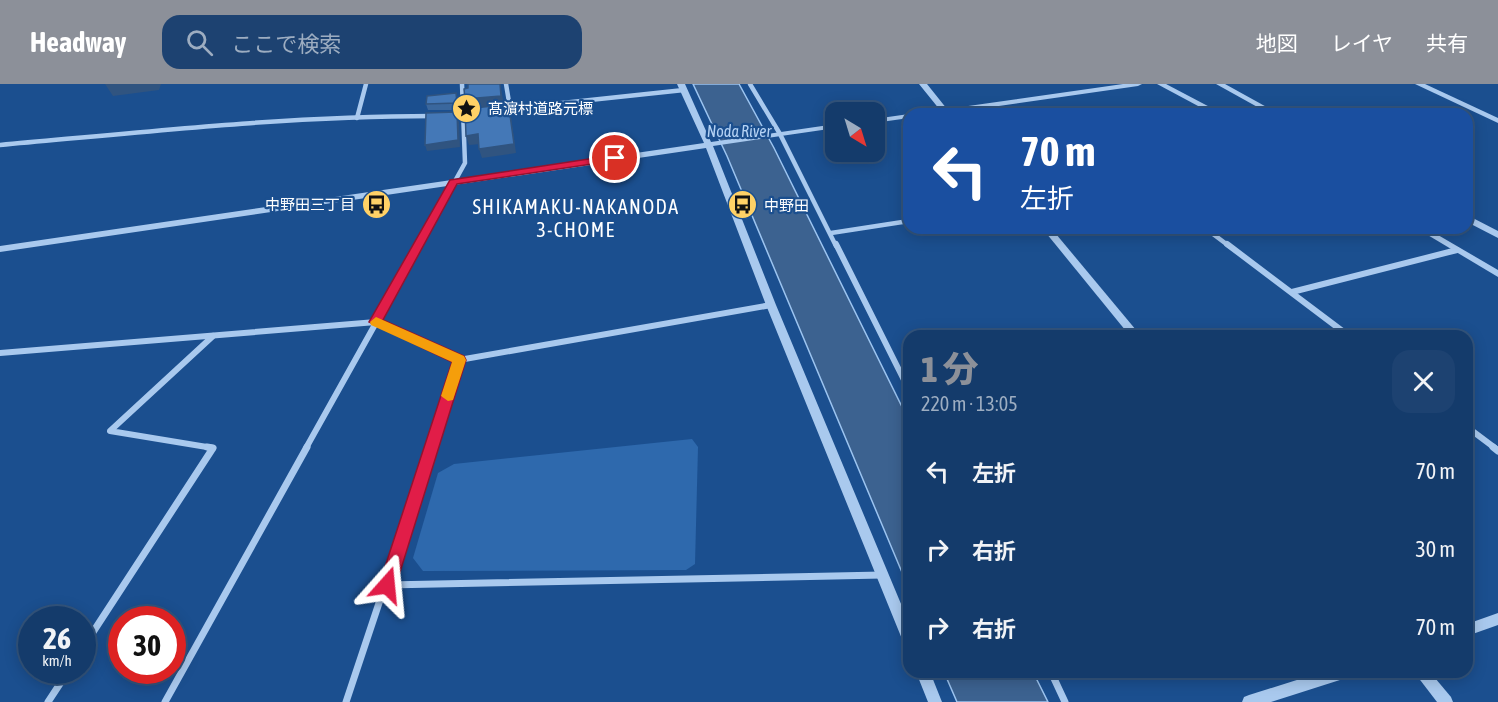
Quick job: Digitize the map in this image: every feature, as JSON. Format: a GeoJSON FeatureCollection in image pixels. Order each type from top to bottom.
{"type":"FeatureCollection","features":[{"type":"Feature","properties":{"kind":"street"},"geometry":{"type":"LineString","coordinates":[[357,118],[366,84]]}},
{"type":"Feature","properties":{"kind":"street"},"geometry":{"type":"LineString","coordinates":[[165,702],[465,163],[462,84]]}},
{"type":"Feature","properties":{"kind":"street"},"geometry":{"type":"LineString","coordinates":[[506,84],[510,108]]}},
{"type":"Feature","properties":{"kind":"street"},"geometry":{"type":"LineString","coordinates":[[750,84],[780,134],[903,378]]}},
{"type":"Feature","properties":{"kind":"street"},"geometry":{"type":"LineString","coordinates":[[923,84],[942,108]]}},
{"type":"Feature","properties":{"kind":"street"},"geometry":{"type":"LineString","coordinates":[[979,108],[1138,84]]}},
{"type":"Feature","properties":{"kind":"street"},"geometry":{"type":"LineString","coordinates":[[1161,84],[1207,108]]}},
{"type":"Feature","properties":{"kind":"street"},"geometry":{"type":"LineString","coordinates":[[1220,84],[1264,108]]}},
{"type":"Feature","properties":{"kind":"street"},"geometry":{"type":"LineString","coordinates":[[1419,84],[1470,108]]}},
{"type":"Feature","properties":{"kind":"street"},"geometry":{"type":"LineString","coordinates":[[486,111],[682,87],[708,144],[771,305],[903,625]]}},
{"type":"Feature","properties":{"kind":"street"},"geometry":{"type":"LineString","coordinates":[[1473,109],[1498,121]]}},
{"type":"Feature","properties":{"kind":"street"},"geometry":{"type":"LineString","coordinates":[[454,114],[475,112]]}},
{"type":"Feature","properties":{"kind":"street"},"geometry":{"type":"LineString","coordinates":[[0,145],[182,129],[357,118],[436,116]]}},
{"type":"Feature","properties":{"kind":"street"},"geometry":{"type":"LineString","coordinates":[[885,119],[903,117]]}},
{"type":"Feature","properties":{"kind":"street"},"geometry":{"type":"LineString","coordinates":[[0,249],[825,128]]}},
{"type":"Feature","properties":{"kind":"street"},"geometry":{"type":"LineString","coordinates":[[1473,221],[1498,235]]}},
{"type":"Feature","properties":{"kind":"street"},"geometry":{"type":"LineString","coordinates":[[831,233],[903,222]]}},
{"type":"Feature","properties":{"kind":"street"},"geometry":{"type":"LineString","coordinates":[[1051,234],[1131,330]]}},
{"type":"Feature","properties":{"kind":"street"},"geometry":{"type":"LineString","coordinates":[[1213,234],[1341,330]]}},
{"type":"Feature","properties":{"kind":"street"},"geometry":{"type":"LineString","coordinates":[[1430,234],[1498,274]]}},
{"type":"Feature","properties":{"kind":"street"},"geometry":{"type":"LineString","coordinates":[[1292,292],[1457,250]]}},
{"type":"Feature","properties":{"kind":"street"},"geometry":{"type":"LineString","coordinates":[[0,353],[376,322],[459,360],[771,305]]}},
{"type":"Feature","properties":{"kind":"street"},"geometry":{"type":"LineString","coordinates":[[96,628],[213,448],[110,432],[213,335]]}},
{"type":"Feature","properties":{"kind":"street"},"geometry":{"type":"LineString","coordinates":[[346,702],[387,585],[459,360]]}},
{"type":"Feature","properties":{"kind":"street"},"geometry":{"type":"LineString","coordinates":[[1473,432],[1498,451]]}},
{"type":"Feature","properties":{"kind":"street"},"geometry":{"type":"LineString","coordinates":[[387,585],[882,575]]}},
{"type":"Feature","properties":{"kind":"street"},"geometry":{"type":"LineString","coordinates":[[1473,628],[1498,619]]}},
{"type":"Feature","properties":{"kind":"street"},"geometry":{"type":"LineString","coordinates":[[925,678],[935,702]]}},
{"type":"Feature","properties":{"kind":"street"},"geometry":{"type":"LineString","coordinates":[[1054,678],[1065,702]]}},
{"type":"Feature","properties":{"kind":"street"},"geometry":{"type":"LineString","coordinates":[[1249,702],[1324,678]]}},
{"type":"Feature","properties":{"kind":"street"},"geometry":{"type":"LineString","coordinates":[[1426,678],[1446,702]]}},
{"type":"Feature","properties":{"kind":"street"},"geometry":{"type":"LineString","coordinates":[[48,702],[60,684]]}},
{"type":"Feature","properties":{"kind":"shaded area"},"geometry":{"type":"Polygon","coordinates":[[[692,439],[698,447],[695,564],[686,570],[423,571],[413,558],[438,473],[454,464],[692,439]]]}},
{"type":"Feature","properties":{"kind":"water","name":"Noda River"},"geometry":{"type":"Polygon","coordinates":[[[693,84],[739,84],[774,148],[903,409],[903,575],[727,156],[693,84]]]}},
{"type":"Feature","properties":{"kind":"water"},"geometry":{"type":"Polygon","coordinates":[[[947,678],[1036,678],[1048,702],[957,702],[947,678]]]}},
{"type":"Feature","properties":{"kind":"building"},"geometry":{"type":"Polygon","coordinates":[[[468,84],[500,84],[501,96],[465,99],[464,89],[468,88],[468,84]]]}},
{"type":"Feature","properties":{"kind":"building"},"geometry":{"type":"Polygon","coordinates":[[[456,93],[457,103],[426,104],[427,96],[456,93]]]}},
{"type":"Feature","properties":{"kind":"building"},"geometry":{"type":"Polygon","coordinates":[[[502,105],[503,109],[509,108],[514,144],[479,149],[478,134],[466,136],[465,109],[502,105]]]}},
{"type":"Feature","properties":{"kind":"building"},"geometry":{"type":"Polygon","coordinates":[[[457,112],[458,140],[425,145],[426,113],[457,112]]]}},
{"type":"Feature","properties":{"kind":"slow traffic"},"geometry":{"type":"LineString","coordinates":[[376,322],[459,360],[448,396]]}},
{"type":"Feature","properties":{"kind":"place","name":"髙濵村道路元標"},"geometry":{"type":"Point","coordinates":[467,108]}},
{"type":"Feature","properties":{"kind":"place","name":"中野田三丁目"},"geometry":{"type":"Point","coordinates":[376,204]}},
{"type":"Feature","properties":{"kind":"place","name":"中野田"},"geometry":{"type":"Point","coordinates":[743,205]}},
{"type":"Feature","properties":{"kind":"district","name":"SHIKAMAKU-NAKANODA 3-CHOME"},"geometry":{"type":"Point","coordinates":[576,218]}},
{"type":"Feature","properties":{"kind":"route"},"geometry":{"type":"LineString","coordinates":[[387,585],[459,360],[376,322],[453,182],[615,158]]}}]}
